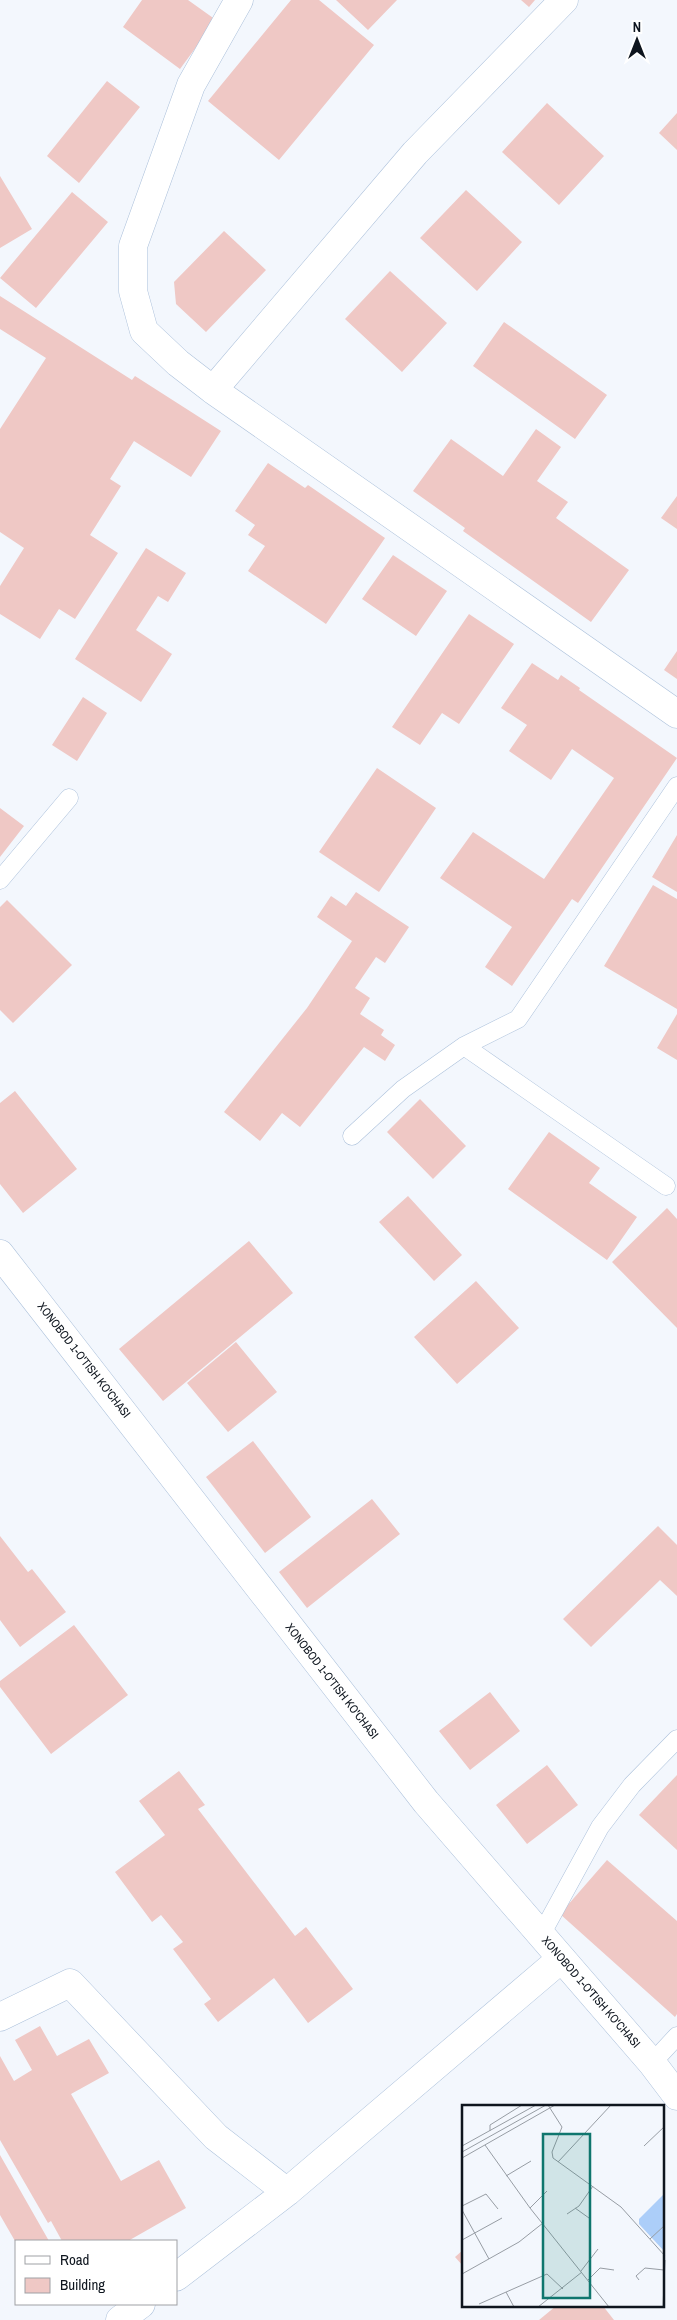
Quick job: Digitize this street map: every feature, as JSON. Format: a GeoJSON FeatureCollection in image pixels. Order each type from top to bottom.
{"type":"FeatureCollection","features":[{"type":"Feature","properties":{"kind":"street"},"geometry":{"type":"LineString","coordinates":[[239,0],[191,86],[133,246],[133,291],[144,331],[178,363],[213,390],[677,714]]}},
{"type":"Feature","properties":{"kind":"street"},"geometry":{"type":"LineString","coordinates":[[213,390],[415,153],[564,0]]}},
{"type":"Feature","properties":{"kind":"street","name":"XONOBOD 1-O'TISH KO'CHASI"},"geometry":{"type":"LineString","coordinates":[[3,1264],[426,1802],[652,2063],[677,2096]]}},
{"type":"Feature","properties":{"kind":"street"},"geometry":{"type":"LineString","coordinates":[[178,2275],[287,2192],[561,1959]]}},
{"type":"Feature","properties":{"kind":"street"},"geometry":{"type":"LineString","coordinates":[[0,2017],[70,1983],[216,2137],[287,2192]]}},
{"type":"Feature","properties":{"kind":"street"},"geometry":{"type":"LineString","coordinates":[[120,2320],[140,2305]]}},
{"type":"Feature","properties":{"kind":"lane"},"geometry":{"type":"LineString","coordinates":[[352,1136],[403,1088],[464,1046],[518,1019],[677,786]]}},
{"type":"Feature","properties":{"kind":"lane"},"geometry":{"type":"LineString","coordinates":[[0,880],[69,798]]}},
{"type":"Feature","properties":{"kind":"lane"},"geometry":{"type":"LineString","coordinates":[[464,1046],[666,1186]]}},
{"type":"Feature","properties":{"kind":"lane"},"geometry":{"type":"LineString","coordinates":[[541,1935],[600,1827],[632,1785],[677,1739]]}},
{"type":"Feature","properties":{"kind":"lane"},"geometry":{"type":"LineString","coordinates":[[652,2063],[677,2036]]}},
{"type":"Feature","properties":{"kind":"building"},"geometry":{"type":"Polygon","coordinates":[[[142,0],[188,0],[216,20],[180,69],[123,27],[142,0]]]}},
{"type":"Feature","properties":{"kind":"building"},"geometry":{"type":"Polygon","coordinates":[[[291,0],[319,0],[374,45],[279,160],[208,101],[291,0]]]}},
{"type":"Feature","properties":{"kind":"building"},"geometry":{"type":"Polygon","coordinates":[[[336,0],[397,0],[368,30],[336,0]]]}},
{"type":"Feature","properties":{"kind":"building"},"geometry":{"type":"Polygon","coordinates":[[[521,0],[535,0],[529,7],[521,0]]]}},
{"type":"Feature","properties":{"kind":"building"},"geometry":{"type":"Polygon","coordinates":[[[107,81],[140,107],[79,183],[47,156],[107,81]]]}},
{"type":"Feature","properties":{"kind":"building"},"geometry":{"type":"Polygon","coordinates":[[[547,103],[604,156],[559,205],[502,152],[547,103]]]}},
{"type":"Feature","properties":{"kind":"building"},"geometry":{"type":"Polygon","coordinates":[[[677,113],[677,150],[659,133],[677,113]]]}},
{"type":"Feature","properties":{"kind":"building"},"geometry":{"type":"Polygon","coordinates":[[[0,176],[32,229],[0,248],[0,176]]]}},
{"type":"Feature","properties":{"kind":"building"},"geometry":{"type":"Polygon","coordinates":[[[466,190],[522,242],[477,291],[420,238],[466,190]]]}},
{"type":"Feature","properties":{"kind":"building"},"geometry":{"type":"Polygon","coordinates":[[[72,192],[108,222],[36,308],[0,278],[72,192]]]}},
{"type":"Feature","properties":{"kind":"building"},"geometry":{"type":"Polygon","coordinates":[[[224,231],[266,270],[206,332],[176,304],[174,282],[224,231]]]}},
{"type":"Feature","properties":{"kind":"building"},"geometry":{"type":"Polygon","coordinates":[[[390,271],[447,323],[402,372],[345,319],[390,271]]]}},
{"type":"Feature","properties":{"kind":"building"},"geometry":{"type":"Polygon","coordinates":[[[0,296],[132,380],[135,376],[221,431],[191,477],[134,441],[110,479],[121,486],[90,535],[118,553],[75,619],[59,609],[40,639],[0,614],[0,586],[24,548],[0,532],[0,429],[46,358],[0,329],[0,296]]]}},
{"type":"Feature","properties":{"kind":"building"},"geometry":{"type":"Polygon","coordinates":[[[504,322],[607,395],[575,439],[473,366],[504,322]]]}},
{"type":"Feature","properties":{"kind":"building"},"geometry":{"type":"Polygon","coordinates":[[[536,429],[561,447],[537,481],[568,502],[556,518],[629,570],[591,622],[463,531],[465,528],[413,491],[451,439],[503,476],[536,429]]]}},
{"type":"Feature","properties":{"kind":"building"},"geometry":{"type":"Polygon","coordinates":[[[268,463],[305,488],[308,485],[385,538],[326,624],[248,571],[265,546],[248,535],[255,525],[235,511],[268,463]]]}},
{"type":"Feature","properties":{"kind":"building"},"geometry":{"type":"Polygon","coordinates":[[[677,496],[677,529],[661,518],[677,496]]]}},
{"type":"Feature","properties":{"kind":"building"},"geometry":{"type":"Polygon","coordinates":[[[146,548],[186,573],[168,602],[158,596],[136,630],[172,654],[141,702],[75,659],[146,548]]]}},
{"type":"Feature","properties":{"kind":"building"},"geometry":{"type":"Polygon","coordinates":[[[393,555],[447,591],[416,636],[362,599],[393,555]]]}},
{"type":"Feature","properties":{"kind":"building"},"geometry":{"type":"Polygon","coordinates":[[[469,614],[514,644],[459,724],[442,713],[420,745],[392,727],[469,614]]]}},
{"type":"Feature","properties":{"kind":"building"},"geometry":{"type":"Polygon","coordinates":[[[677,651],[677,679],[664,670],[677,651]]]}},
{"type":"Feature","properties":{"kind":"building"},"geometry":{"type":"Polygon","coordinates":[[[532,663],[558,680],[561,675],[580,688],[579,690],[677,758],[578,903],[572,899],[512,986],[485,967],[512,927],[440,878],[473,832],[544,879],[614,778],[572,749],[551,780],[509,751],[527,725],[501,708],[532,663]]]}},
{"type":"Feature","properties":{"kind":"building"},"geometry":{"type":"Polygon","coordinates":[[[83,697],[107,713],[77,761],[52,745],[83,697]]]}},
{"type":"Feature","properties":{"kind":"building"},"geometry":{"type":"Polygon","coordinates":[[[377,768],[436,808],[379,892],[319,852],[377,768]]]}},
{"type":"Feature","properties":{"kind":"building"},"geometry":{"type":"Polygon","coordinates":[[[0,808],[24,826],[0,857],[0,808]]]}},
{"type":"Feature","properties":{"kind":"building"},"geometry":{"type":"Polygon","coordinates":[[[677,835],[677,892],[652,877],[677,835]]]}},
{"type":"Feature","properties":{"kind":"building"},"geometry":{"type":"Polygon","coordinates":[[[653,885],[677,899],[677,1009],[604,966],[653,885]]]}},
{"type":"Feature","properties":{"kind":"building"},"geometry":{"type":"Polygon","coordinates":[[[356,892],[409,927],[385,963],[376,957],[355,988],[370,998],[360,1014],[384,1030],[381,1035],[395,1045],[385,1061],[364,1047],[300,1127],[282,1113],[260,1141],[224,1112],[307,1008],[352,941],[317,917],[331,896],[346,906],[356,892]]]}},
{"type":"Feature","properties":{"kind":"building"},"geometry":{"type":"Polygon","coordinates":[[[7,900],[72,965],[13,1023],[0,1010],[0,907],[7,900]]]}},
{"type":"Feature","properties":{"kind":"building"},"geometry":{"type":"Polygon","coordinates":[[[677,1014],[677,1060],[657,1048],[677,1014]]]}},
{"type":"Feature","properties":{"kind":"building"},"geometry":{"type":"Polygon","coordinates":[[[15,1091],[77,1169],[23,1213],[0,1184],[0,1103],[15,1091]]]}},
{"type":"Feature","properties":{"kind":"building"},"geometry":{"type":"Polygon","coordinates":[[[420,1099],[466,1146],[433,1179],[387,1132],[420,1099]]]}},
{"type":"Feature","properties":{"kind":"building"},"geometry":{"type":"Polygon","coordinates":[[[549,1132],[600,1168],[589,1183],[637,1217],[607,1260],[508,1189],[549,1132]]]}},
{"type":"Feature","properties":{"kind":"building"},"geometry":{"type":"Polygon","coordinates":[[[408,1196],[462,1255],[434,1281],[379,1222],[408,1196]]]}},
{"type":"Feature","properties":{"kind":"building"},"geometry":{"type":"Polygon","coordinates":[[[667,1208],[677,1219],[677,1328],[612,1262],[667,1208]]]}},
{"type":"Feature","properties":{"kind":"building"},"geometry":{"type":"Polygon","coordinates":[[[249,1241],[293,1293],[163,1401],[119,1349],[249,1241]]]}},
{"type":"Feature","properties":{"kind":"building"},"geometry":{"type":"Polygon","coordinates":[[[476,1281],[519,1328],[457,1384],[414,1337],[476,1281]]]}},
{"type":"Feature","properties":{"kind":"building"},"geometry":{"type":"Polygon","coordinates":[[[236,1342],[277,1392],[228,1432],[187,1383],[236,1342]]]}},
{"type":"Feature","properties":{"kind":"building"},"geometry":{"type":"Polygon","coordinates":[[[253,1441],[311,1517],[265,1553],[206,1477],[253,1441]]]}},
{"type":"Feature","properties":{"kind":"building"},"geometry":{"type":"Polygon","coordinates":[[[372,1499],[400,1534],[307,1608],[279,1572],[372,1499]]]}},
{"type":"Feature","properties":{"kind":"building"},"geometry":{"type":"Polygon","coordinates":[[[658,1526],[677,1545],[677,1596],[660,1580],[591,1647],[563,1619],[658,1526]]]}},
{"type":"Feature","properties":{"kind":"building"},"geometry":{"type":"Polygon","coordinates":[[[0,1536],[28,1572],[32,1569],[66,1612],[20,1647],[0,1620],[0,1536]]]}},
{"type":"Feature","properties":{"kind":"building"},"geometry":{"type":"Polygon","coordinates":[[[74,1625],[128,1695],[51,1754],[0,1687],[0,1681],[74,1625]]]}},
{"type":"Feature","properties":{"kind":"building"},"geometry":{"type":"Polygon","coordinates":[[[490,1692],[520,1731],[470,1770],[439,1731],[490,1692]]]}},
{"type":"Feature","properties":{"kind":"building"},"geometry":{"type":"Polygon","coordinates":[[[547,1765],[578,1805],[527,1844],[496,1805],[547,1765]]]}},
{"type":"Feature","properties":{"kind":"building"},"geometry":{"type":"Polygon","coordinates":[[[179,1771],[205,1805],[198,1809],[295,1936],[306,1927],[353,1989],[308,2023],[274,1978],[218,2022],[204,2004],[211,1999],[173,1949],[183,1942],[161,1915],[152,1922],[115,1872],[165,1835],[139,1801],[179,1771]]]}},
{"type":"Feature","properties":{"kind":"building"},"geometry":{"type":"Polygon","coordinates":[[[677,1775],[677,1850],[639,1815],[677,1775]]]}},
{"type":"Feature","properties":{"kind":"building"},"geometry":{"type":"Polygon","coordinates":[[[607,1860],[677,1921],[677,2014],[675,2017],[560,1914],[607,1860]]]}},
{"type":"Feature","properties":{"kind":"building"},"geometry":{"type":"Polygon","coordinates":[[[40,2026],[57,2056],[89,2039],[109,2073],[71,2094],[121,2181],[159,2160],[186,2208],[130,2240],[61,2240],[51,2221],[48,2223],[0,2140],[0,2056],[14,2081],[32,2070],[15,2040],[40,2026]]]}},
{"type":"Feature","properties":{"kind":"building"},"geometry":{"type":"Polygon","coordinates":[[[0,2155],[48,2240],[15,2241],[0,2215],[0,2155]]]}},
{"type":"Feature","properties":{"kind":"building"},"geometry":{"type":"Polygon","coordinates":[[[462,2251],[462,2265],[455,2257],[462,2251]]]}},
{"type":"Feature","properties":{"kind":"building"},"geometry":{"type":"Polygon","coordinates":[[[554,2308],[605,2308],[614,2320],[539,2320],[554,2308]]]}}]}
